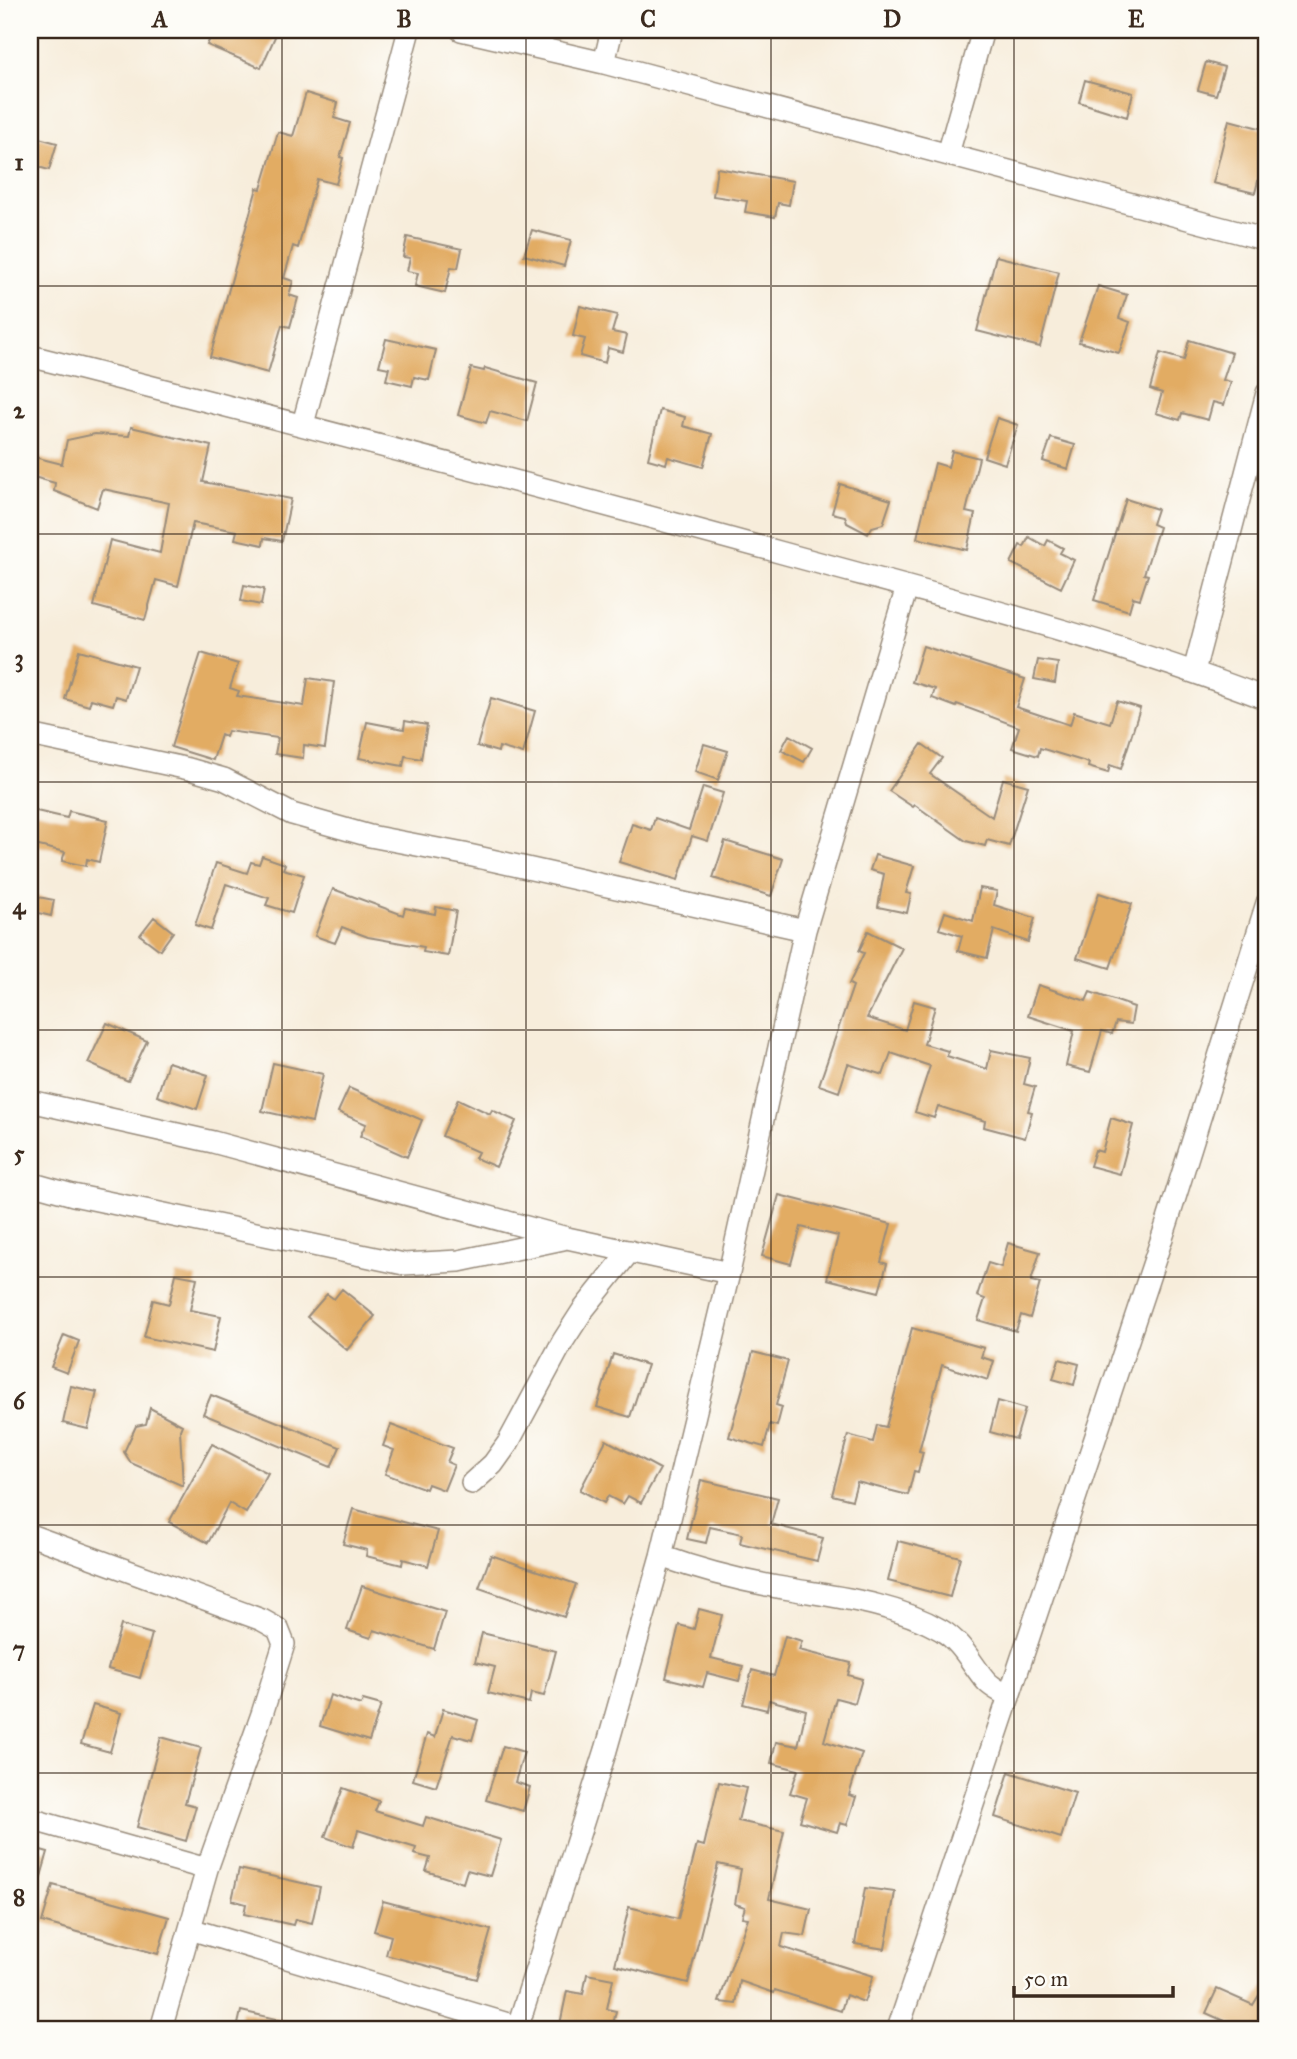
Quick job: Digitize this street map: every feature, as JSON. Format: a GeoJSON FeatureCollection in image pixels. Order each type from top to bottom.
{"type":"FeatureCollection","features":[{"type":"Feature","properties":{"kind":"street"},"geometry":{"type":"LineString","coordinates":[[303,424],[409,30]]}},
{"type":"Feature","properties":{"kind":"street"},"geometry":{"type":"LineString","coordinates":[[461,30],[604,63],[1267,240]]}},
{"type":"Feature","properties":{"kind":"street"},"geometry":{"type":"LineString","coordinates":[[604,63],[612,30]]}},
{"type":"Feature","properties":{"kind":"street"},"geometry":{"type":"LineString","coordinates":[[948,153],[983,30]]}},
{"type":"Feature","properties":{"kind":"street"},"geometry":{"type":"LineString","coordinates":[[30,356],[303,424],[907,587],[1194,671],[1267,699]]}},
{"type":"Feature","properties":{"kind":"street"},"geometry":{"type":"LineString","coordinates":[[1194,671],[1267,393]]}},
{"type":"Feature","properties":{"kind":"street"},"geometry":{"type":"LineString","coordinates":[[190,1929],[517,2028],[606,1750],[661,1556],[729,1273],[805,930],[907,587]]}},
{"type":"Feature","properties":{"kind":"street"},"geometry":{"type":"LineString","coordinates":[[30,735],[224,779],[292,814],[370,836],[464,854],[805,930]]}},
{"type":"Feature","properties":{"kind":"street"},"geometry":{"type":"LineString","coordinates":[[898,2029],[1168,1220],[1267,903]]}},
{"type":"Feature","properties":{"kind":"street"},"geometry":{"type":"LineString","coordinates":[[30,1101],[213,1142],[566,1238],[729,1273]]}},
{"type":"Feature","properties":{"kind":"street"},"geometry":{"type":"LineString","coordinates":[[30,1183],[86,1198],[404,1264],[459,1261],[566,1238]]}},
{"type":"Feature","properties":{"kind":"street"},"geometry":{"type":"LineString","coordinates":[[472,1483],[493,1464],[508,1443],[570,1331],[630,1251]]}},
{"type":"Feature","properties":{"kind":"street"},"geometry":{"type":"LineString","coordinates":[[30,1535],[262,1620],[278,1629],[284,1644],[207,1869],[161,2029]]}},
{"type":"Feature","properties":{"kind":"street"},"geometry":{"type":"LineString","coordinates":[[661,1556],[702,1571],[832,1595],[917,1619],[941,1630],[960,1644],[988,1682],[1009,1697]]}},
{"type":"Feature","properties":{"kind":"street"},"geometry":{"type":"LineString","coordinates":[[30,1819],[207,1869]]}},
{"type":"Feature","properties":{"kind":"building"},"geometry":{"type":"Polygon","coordinates":[[[214,30],[278,30],[261,68],[207,45],[214,30]]]}},
{"type":"Feature","properties":{"kind":"building"},"geometry":{"type":"Polygon","coordinates":[[[1206,62],[1224,67],[1216,95],[1198,90],[1206,62]]]}},
{"type":"Feature","properties":{"kind":"building"},"geometry":{"type":"Polygon","coordinates":[[[1085,80],[1133,93],[1127,117],[1079,102],[1085,80]]]}},
{"type":"Feature","properties":{"kind":"building"},"geometry":{"type":"Polygon","coordinates":[[[306,93],[338,103],[334,118],[350,123],[340,157],[343,158],[336,184],[317,179],[298,248],[293,246],[284,278],[293,281],[289,295],[298,298],[290,327],[282,325],[268,373],[210,357],[257,188],[261,189],[278,132],[293,136],[306,93]]]}},
{"type":"Feature","properties":{"kind":"building"},"geometry":{"type":"Polygon","coordinates":[[[1229,120],[1267,130],[1267,145],[1255,193],[1213,183],[1229,120]]]}},
{"type":"Feature","properties":{"kind":"building"},"geometry":{"type":"Polygon","coordinates":[[[39,138],[57,143],[49,170],[31,165],[39,138]]]}},
{"type":"Feature","properties":{"kind":"building"},"geometry":{"type":"Polygon","coordinates":[[[717,168],[793,181],[789,205],[778,203],[775,217],[745,212],[747,201],[713,196],[717,168]]]}},
{"type":"Feature","properties":{"kind":"building"},"geometry":{"type":"Polygon","coordinates":[[[532,230],[571,240],[564,266],[524,255],[532,230]]]}},
{"type":"Feature","properties":{"kind":"building"},"geometry":{"type":"Polygon","coordinates":[[[407,237],[462,249],[458,268],[451,267],[445,293],[415,286],[418,273],[407,271],[410,258],[403,257],[407,237]]]}},
{"type":"Feature","properties":{"kind":"building"},"geometry":{"type":"Polygon","coordinates":[[[996,256],[1059,272],[1040,347],[977,331],[996,256]]]}},
{"type":"Feature","properties":{"kind":"building"},"geometry":{"type":"Polygon","coordinates":[[[1098,286],[1127,295],[1119,318],[1130,322],[1119,353],[1079,342],[1098,286]]]}},
{"type":"Feature","properties":{"kind":"building"},"geometry":{"type":"Polygon","coordinates":[[[580,306],[617,315],[612,332],[627,335],[623,352],[608,348],[605,363],[580,356],[585,339],[573,336],[580,306]]]}},
{"type":"Feature","properties":{"kind":"building"},"geometry":{"type":"Polygon","coordinates":[[[386,339],[436,350],[429,380],[414,377],[412,386],[386,380],[389,368],[379,366],[386,339]]]}},
{"type":"Feature","properties":{"kind":"building"},"geometry":{"type":"Polygon","coordinates":[[[1189,340],[1232,353],[1223,380],[1231,382],[1224,405],[1213,402],[1208,420],[1182,413],[1180,420],[1156,413],[1162,393],[1150,389],[1160,353],[1184,360],[1189,340]]]}},
{"type":"Feature","properties":{"kind":"building"},"geometry":{"type":"Polygon","coordinates":[[[471,368],[484,371],[485,368],[537,383],[527,421],[490,411],[486,423],[458,415],[471,368]]]}},
{"type":"Feature","properties":{"kind":"building"},"geometry":{"type":"Polygon","coordinates":[[[660,410],[685,417],[683,426],[712,434],[703,467],[668,457],[666,464],[648,459],[660,410]]]}},
{"type":"Feature","properties":{"kind":"building"},"geometry":{"type":"Polygon","coordinates":[[[997,418],[1018,425],[1005,464],[984,457],[997,418]]]}},
{"type":"Feature","properties":{"kind":"building"},"geometry":{"type":"Polygon","coordinates":[[[131,427],[211,446],[203,482],[291,499],[282,541],[264,538],[263,545],[235,539],[237,531],[193,523],[178,586],[156,580],[145,620],[94,606],[110,540],[160,553],[169,503],[103,489],[97,508],[54,491],[55,483],[30,476],[30,456],[62,464],[67,440],[95,434],[129,436],[131,427]]]}},
{"type":"Feature","properties":{"kind":"building"},"geometry":{"type":"Polygon","coordinates":[[[1051,438],[1075,445],[1068,469],[1043,461],[1051,438]]]}},
{"type":"Feature","properties":{"kind":"building"},"geometry":{"type":"Polygon","coordinates":[[[952,451],[979,458],[966,512],[975,514],[967,550],[917,538],[935,463],[948,467],[952,451]]]}},
{"type":"Feature","properties":{"kind":"building"},"geometry":{"type":"Polygon","coordinates":[[[840,484],[891,500],[883,524],[872,527],[868,534],[847,523],[845,516],[832,513],[840,484]]]}},
{"type":"Feature","properties":{"kind":"building"},"geometry":{"type":"Polygon","coordinates":[[[1126,499],[1157,509],[1152,524],[1159,527],[1144,574],[1148,575],[1140,599],[1133,597],[1129,611],[1094,600],[1126,499]]]}},
{"type":"Feature","properties":{"kind":"building"},"geometry":{"type":"Polygon","coordinates":[[[1029,537],[1045,546],[1048,540],[1063,548],[1060,553],[1074,560],[1061,588],[1011,563],[1020,545],[1024,547],[1029,537]]]}},
{"type":"Feature","properties":{"kind":"building"},"geometry":{"type":"Polygon","coordinates":[[[244,585],[264,589],[261,605],[241,601],[244,585]]]}},
{"type":"Feature","properties":{"kind":"building"},"geometry":{"type":"Polygon","coordinates":[[[923,646],[1025,679],[1016,707],[1070,725],[1074,712],[1110,723],[1117,701],[1140,708],[1121,769],[1110,765],[1108,773],[1088,767],[1089,763],[1040,748],[1038,756],[1012,748],[1019,727],[957,704],[956,707],[932,698],[935,689],[912,682],[923,646]]]}},
{"type":"Feature","properties":{"kind":"building"},"geometry":{"type":"Polygon","coordinates":[[[79,650],[136,666],[126,699],[116,696],[113,705],[91,699],[89,706],[65,699],[79,650]]]}},
{"type":"Feature","properties":{"kind":"building"},"geometry":{"type":"Polygon","coordinates":[[[201,653],[238,664],[230,688],[239,691],[237,696],[304,706],[308,678],[334,682],[325,748],[304,745],[303,758],[275,754],[278,738],[228,731],[226,737],[221,735],[213,760],[171,747],[201,653]]]}},
{"type":"Feature","properties":{"kind":"building"},"geometry":{"type":"Polygon","coordinates":[[[1038,660],[1058,663],[1055,683],[1034,679],[1038,660]]]}},
{"type":"Feature","properties":{"kind":"building"},"geometry":{"type":"Polygon","coordinates":[[[491,698],[535,711],[523,754],[499,747],[498,752],[477,746],[491,698]]]}},
{"type":"Feature","properties":{"kind":"building"},"geometry":{"type":"Polygon","coordinates":[[[405,721],[427,725],[421,759],[405,756],[403,766],[359,758],[367,722],[404,729],[405,721]]]}},
{"type":"Feature","properties":{"kind":"building"},"geometry":{"type":"Polygon","coordinates":[[[789,735],[812,748],[804,762],[781,750],[789,735]]]}},
{"type":"Feature","properties":{"kind":"building"},"geometry":{"type":"Polygon","coordinates":[[[704,744],[728,751],[718,780],[695,772],[704,744]]]}},
{"type":"Feature","properties":{"kind":"building"},"geometry":{"type":"Polygon","coordinates":[[[922,744],[942,758],[930,774],[992,817],[1003,779],[1028,786],[1009,846],[987,840],[985,846],[966,841],[915,805],[913,807],[889,791],[922,744]]]}},
{"type":"Feature","properties":{"kind":"building"},"geometry":{"type":"Polygon","coordinates":[[[703,787],[723,793],[708,841],[692,836],[678,880],[619,862],[632,824],[651,830],[655,818],[689,830],[703,787]]]}},
{"type":"Feature","properties":{"kind":"building"},"geometry":{"type":"Polygon","coordinates":[[[32,810],[67,818],[69,811],[108,820],[99,862],[87,859],[86,866],[62,861],[65,852],[30,844],[32,810]]]}},
{"type":"Feature","properties":{"kind":"building"},"geometry":{"type":"Polygon","coordinates":[[[725,841],[783,859],[771,896],[713,878],[725,841]]]}},
{"type":"Feature","properties":{"kind":"building"},"geometry":{"type":"Polygon","coordinates":[[[875,855],[914,866],[906,893],[911,894],[907,913],[878,907],[884,874],[870,870],[875,855]]]}},
{"type":"Feature","properties":{"kind":"building"},"geometry":{"type":"Polygon","coordinates":[[[262,856],[285,864],[283,869],[304,875],[292,913],[266,905],[269,898],[226,884],[211,930],[195,925],[216,863],[247,873],[251,862],[259,864],[262,856]]]}},
{"type":"Feature","properties":{"kind":"building"},"geometry":{"type":"Polygon","coordinates":[[[980,888],[997,891],[994,905],[1035,918],[1028,942],[994,930],[987,958],[958,951],[962,936],[939,929],[945,912],[973,921],[980,888]]]}},
{"type":"Feature","properties":{"kind":"building"},"geometry":{"type":"Polygon","coordinates":[[[333,889],[403,915],[405,908],[435,914],[436,907],[456,911],[448,956],[423,952],[424,947],[368,937],[342,927],[335,943],[315,936],[333,889]]]}},
{"type":"Feature","properties":{"kind":"building"},"geometry":{"type":"Polygon","coordinates":[[[1099,893],[1132,904],[1110,968],[1077,958],[1099,893]]]}},
{"type":"Feature","properties":{"kind":"building"},"geometry":{"type":"Polygon","coordinates":[[[33,896],[54,900],[51,916],[30,911],[33,896]]]}},
{"type":"Feature","properties":{"kind":"building"},"geometry":{"type":"Polygon","coordinates":[[[154,917],[173,932],[160,950],[140,935],[154,917]]]}},
{"type":"Feature","properties":{"kind":"building"},"geometry":{"type":"Polygon","coordinates":[[[868,931],[902,948],[867,1018],[905,1030],[914,1001],[935,1007],[924,1044],[948,1051],[947,1056],[987,1069],[991,1050],[1030,1058],[1024,1084],[1035,1087],[1028,1111],[1032,1112],[1025,1138],[984,1127],[985,1121],[938,1106],[934,1118],[915,1112],[930,1066],[891,1053],[883,1075],[848,1064],[839,1092],[819,1085],[853,986],[849,984],[864,953],[859,951],[868,931]]]}},
{"type":"Feature","properties":{"kind":"building"},"geometry":{"type":"Polygon","coordinates":[[[1038,985],[1086,1001],[1090,992],[1134,1007],[1131,1024],[1116,1022],[1112,1034],[1102,1031],[1090,1072],[1066,1066],[1074,1031],[1028,1016],[1038,985]]]}},
{"type":"Feature","properties":{"kind":"building"},"geometry":{"type":"Polygon","coordinates":[[[107,1023],[147,1041],[128,1081],[88,1063],[107,1023]]]}},
{"type":"Feature","properties":{"kind":"building"},"geometry":{"type":"Polygon","coordinates":[[[168,1062],[208,1075],[197,1109],[157,1096],[168,1062]]]}},
{"type":"Feature","properties":{"kind":"building"},"geometry":{"type":"Polygon","coordinates":[[[273,1063],[323,1074],[312,1122],[262,1111],[273,1063]]]}},
{"type":"Feature","properties":{"kind":"building"},"geometry":{"type":"Polygon","coordinates":[[[349,1088],[422,1120],[407,1157],[360,1136],[366,1124],[338,1112],[349,1088]]]}},
{"type":"Feature","properties":{"kind":"building"},"geometry":{"type":"Polygon","coordinates":[[[458,1099],[490,1114],[492,1110],[516,1121],[496,1167],[475,1158],[478,1152],[442,1136],[458,1099]]]}},
{"type":"Feature","properties":{"kind":"building"},"geometry":{"type":"Polygon","coordinates":[[[1111,1118],[1133,1125],[1120,1174],[1090,1166],[1095,1150],[1102,1152],[1111,1118]]]}},
{"type":"Feature","properties":{"kind":"building"},"geometry":{"type":"Polygon","coordinates":[[[779,1195],[891,1224],[881,1262],[887,1264],[879,1292],[827,1279],[838,1236],[801,1227],[791,1264],[762,1256],[779,1195]]]}},
{"type":"Feature","properties":{"kind":"building"},"geometry":{"type":"Polygon","coordinates":[[[1008,1243],[1040,1252],[1031,1281],[1040,1283],[1030,1318],[1021,1315],[1016,1331],[978,1320],[985,1299],[977,1296],[988,1263],[1001,1267],[1008,1243]]]}},
{"type":"Feature","properties":{"kind":"building"},"geometry":{"type":"Polygon","coordinates":[[[176,1274],[197,1278],[190,1310],[221,1316],[213,1352],[144,1337],[153,1300],[169,1304],[176,1274]]]}},
{"type":"Feature","properties":{"kind":"building"},"geometry":{"type":"Polygon","coordinates":[[[342,1289],[375,1316],[347,1350],[307,1317],[327,1294],[334,1299],[342,1289]]]}},
{"type":"Feature","properties":{"kind":"building"},"geometry":{"type":"Polygon","coordinates":[[[912,1328],[984,1348],[981,1357],[994,1361],[988,1380],[942,1365],[919,1451],[923,1452],[918,1472],[914,1471],[908,1495],[857,1482],[852,1500],[832,1495],[848,1435],[873,1442],[877,1425],[886,1427],[912,1328]]]}},
{"type":"Feature","properties":{"kind":"building"},"geometry":{"type":"Polygon","coordinates":[[[64,1335],[79,1341],[67,1373],[51,1367],[64,1335]]]}},
{"type":"Feature","properties":{"kind":"building"},"geometry":{"type":"Polygon","coordinates":[[[753,1352],[788,1361],[776,1405],[782,1407],[777,1426],[770,1424],[764,1447],[729,1437],[753,1352]]]}},
{"type":"Feature","properties":{"kind":"building"},"geometry":{"type":"Polygon","coordinates":[[[613,1354],[647,1365],[630,1417],[597,1407],[613,1354]]]}},
{"type":"Feature","properties":{"kind":"building"},"geometry":{"type":"Polygon","coordinates":[[[1059,1359],[1079,1364],[1074,1385],[1053,1379],[1059,1359]]]}},
{"type":"Feature","properties":{"kind":"building"},"geometry":{"type":"Polygon","coordinates":[[[71,1386],[97,1392],[88,1429],[63,1423],[71,1386]]]}},
{"type":"Feature","properties":{"kind":"building"},"geometry":{"type":"Polygon","coordinates":[[[211,1395],[340,1447],[331,1467],[203,1414],[211,1395]]]}},
{"type":"Feature","properties":{"kind":"building"},"geometry":{"type":"Polygon","coordinates":[[[998,1401],[1025,1409],[1016,1439],[990,1432],[998,1401]]]}},
{"type":"Feature","properties":{"kind":"building"},"geometry":{"type":"Polygon","coordinates":[[[150,1408],[182,1425],[183,1486],[131,1463],[124,1452],[136,1426],[146,1424],[150,1408]]]}},
{"type":"Feature","properties":{"kind":"building"},"geometry":{"type":"Polygon","coordinates":[[[391,1425],[453,1448],[447,1462],[454,1465],[444,1490],[428,1484],[426,1489],[385,1474],[394,1450],[383,1446],[391,1425]]]}},
{"type":"Feature","properties":{"kind":"building"},"geometry":{"type":"Polygon","coordinates":[[[606,1440],[660,1469],[641,1503],[628,1496],[623,1504],[608,1496],[604,1503],[580,1490],[606,1440]]]}},
{"type":"Feature","properties":{"kind":"building"},"geometry":{"type":"Polygon","coordinates":[[[212,1444],[268,1473],[246,1513],[229,1503],[208,1543],[169,1522],[212,1444]]]}},
{"type":"Feature","properties":{"kind":"building"},"geometry":{"type":"Polygon","coordinates":[[[701,1480],[778,1498],[771,1524],[823,1538],[817,1561],[740,1543],[742,1534],[710,1527],[706,1543],[687,1539],[701,1480]]]}},
{"type":"Feature","properties":{"kind":"building"},"geometry":{"type":"Polygon","coordinates":[[[353,1509],[438,1531],[428,1566],[403,1559],[402,1565],[366,1556],[367,1550],[343,1544],[353,1509]]]}},
{"type":"Feature","properties":{"kind":"building"},"geometry":{"type":"Polygon","coordinates":[[[898,1541],[960,1557],[950,1597],[888,1581],[898,1541]]]}},
{"type":"Feature","properties":{"kind":"building"},"geometry":{"type":"Polygon","coordinates":[[[491,1555],[576,1584],[564,1617],[479,1588],[491,1555]]]}},
{"type":"Feature","properties":{"kind":"building"},"geometry":{"type":"Polygon","coordinates":[[[362,1586],[445,1612],[434,1649],[374,1630],[371,1638],[347,1630],[362,1586]]]}},
{"type":"Feature","properties":{"kind":"building"},"geometry":{"type":"Polygon","coordinates":[[[699,1609],[722,1615],[711,1658],[743,1666],[739,1681],[707,1673],[703,1687],[666,1678],[679,1625],[694,1629],[699,1609]]]}},
{"type":"Feature","properties":{"kind":"building"},"geometry":{"type":"Polygon","coordinates":[[[121,1625],[152,1634],[140,1678],[108,1669],[121,1625]]]}},
{"type":"Feature","properties":{"kind":"building"},"geometry":{"type":"Polygon","coordinates":[[[482,1633],[556,1651],[544,1696],[531,1693],[529,1703],[488,1693],[495,1667],[475,1662],[482,1633]]]}},
{"type":"Feature","properties":{"kind":"building"},"geometry":{"type":"Polygon","coordinates":[[[785,1636],[802,1641],[799,1650],[851,1663],[848,1675],[862,1679],[855,1703],[836,1698],[824,1741],[862,1753],[849,1795],[856,1797],[847,1825],[840,1823],[837,1832],[800,1821],[807,1798],[790,1793],[798,1770],[771,1763],[776,1742],[798,1746],[806,1710],[769,1700],[767,1710],[743,1704],[752,1670],[774,1676],[785,1636]]]}},
{"type":"Feature","properties":{"kind":"building"},"geometry":{"type":"Polygon","coordinates":[[[330,1695],[361,1705],[363,1700],[381,1705],[369,1741],[320,1726],[330,1695]]]}},
{"type":"Feature","properties":{"kind":"building"},"geometry":{"type":"Polygon","coordinates":[[[93,1705],[121,1713],[110,1752],[81,1744],[93,1705]]]}},
{"type":"Feature","properties":{"kind":"building"},"geometry":{"type":"Polygon","coordinates":[[[443,1709],[478,1720],[472,1740],[453,1735],[436,1787],[413,1780],[427,1734],[435,1737],[443,1709]]]}},
{"type":"Feature","properties":{"kind":"building"},"geometry":{"type":"Polygon","coordinates":[[[161,1737],[201,1748],[185,1803],[196,1806],[186,1841],[137,1827],[161,1737]]]}},
{"type":"Feature","properties":{"kind":"building"},"geometry":{"type":"Polygon","coordinates":[[[503,1746],[524,1752],[515,1782],[530,1787],[523,1811],[486,1800],[503,1746]]]}},
{"type":"Feature","properties":{"kind":"building"},"geometry":{"type":"Polygon","coordinates":[[[1009,1772],[1075,1793],[1061,1838],[995,1817],[1009,1772]]]}},
{"type":"Feature","properties":{"kind":"building"},"geometry":{"type":"Polygon","coordinates":[[[719,1782],[746,1788],[738,1821],[784,1831],[769,1899],[811,1909],[805,1936],[784,1933],[781,1947],[873,1976],[864,2002],[846,1995],[841,2011],[740,1981],[736,2004],[719,2002],[748,1918],[742,1917],[745,1907],[735,1904],[741,1869],[718,1864],[688,1983],[615,1965],[629,1907],[678,1919],[697,1844],[704,1846],[719,1782]]]}},
{"type":"Feature","properties":{"kind":"building"},"geometry":{"type":"Polygon","coordinates":[[[343,1788],[379,1801],[375,1811],[423,1826],[426,1817],[501,1840],[490,1876],[467,1870],[463,1883],[426,1871],[430,1858],[414,1854],[416,1848],[358,1830],[353,1847],[325,1837],[343,1788]]]}},
{"type":"Feature","properties":{"kind":"building"},"geometry":{"type":"Polygon","coordinates":[[[30,1847],[48,1852],[34,1901],[30,1900],[30,1847]]]}},
{"type":"Feature","properties":{"kind":"building"},"geometry":{"type":"Polygon","coordinates":[[[239,1869],[320,1887],[312,1923],[295,1919],[293,1925],[244,1914],[246,1904],[232,1900],[239,1869]]]}},
{"type":"Feature","properties":{"kind":"building"},"geometry":{"type":"Polygon","coordinates":[[[53,1885],[169,1917],[158,1954],[42,1922],[53,1885]]]}},
{"type":"Feature","properties":{"kind":"building"},"geometry":{"type":"Polygon","coordinates":[[[865,1888],[895,1892],[885,1949],[855,1944],[865,1888]]]}},
{"type":"Feature","properties":{"kind":"building"},"geometry":{"type":"Polygon","coordinates":[[[383,1901],[491,1930],[477,1979],[386,1955],[391,1936],[374,1931],[383,1901]]]}},
{"type":"Feature","properties":{"kind":"building"},"geometry":{"type":"Polygon","coordinates":[[[587,1974],[613,1979],[607,2009],[616,2011],[612,2029],[559,2029],[567,1991],[583,1994],[587,1974]]]}},
{"type":"Feature","properties":{"kind":"building"},"geometry":{"type":"Polygon","coordinates":[[[1267,1982],[1267,2029],[1242,2029],[1206,2013],[1217,1989],[1253,2005],[1267,1982]]]}},
{"type":"Feature","properties":{"kind":"building"},"geometry":{"type":"Polygon","coordinates":[[[241,2011],[290,2022],[289,2029],[237,2029],[241,2011]]]}}]}
